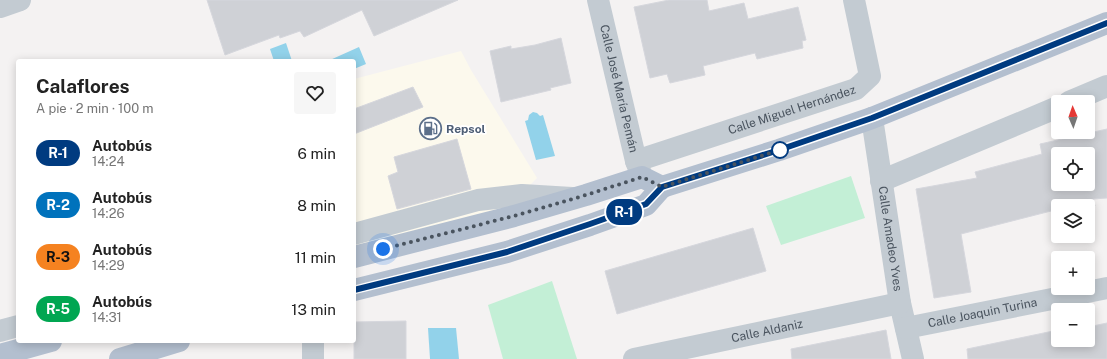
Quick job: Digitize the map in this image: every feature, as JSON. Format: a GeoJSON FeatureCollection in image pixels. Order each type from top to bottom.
{"type":"FeatureCollection","features":[{"type":"Feature","properties":{"kind":"main road"},"geometry":{"type":"LineString","coordinates":[[356,290],[507,252],[590,224],[646,204],[662,187],[779,150],[872,118],[1107,23]]}},
{"type":"Feature","properties":{"kind":"main road"},"geometry":{"type":"LineString","coordinates":[[356,256],[514,216],[577,198],[639,169],[662,187]]}},
{"type":"Feature","properties":{"kind":"main road"},"geometry":{"type":"LineString","coordinates":[[0,355],[44,343]]}},
{"type":"Feature","properties":{"kind":"main road"},"geometry":{"type":"LineString","coordinates":[[120,359],[172,343]]}},
{"type":"Feature","properties":{"kind":"street"},"geometry":{"type":"LineString","coordinates":[[0,7],[20,0]]}},
{"type":"Feature","properties":{"kind":"street","name":"Calle José María Pemán"},"geometry":{"type":"LineString","coordinates":[[598,0],[639,169]]}},
{"type":"Feature","properties":{"kind":"street","name":"Calle Miguel Hernández"},"geometry":{"type":"LineString","coordinates":[[639,169],[856,89],[870,76],[854,0]]}},
{"type":"Feature","properties":{"kind":"street"},"geometry":{"type":"LineString","coordinates":[[1086,95],[1107,86]]}},
{"type":"Feature","properties":{"kind":"street"},"geometry":{"type":"LineString","coordinates":[[882,181],[1051,110]]}},
{"type":"Feature","properties":{"kind":"street","name":"Calle Amadeo Yves"},"geometry":{"type":"LineString","coordinates":[[872,118],[900,303],[913,359]]}},
{"type":"Feature","properties":{"kind":"street"},"geometry":{"type":"LineString","coordinates":[[356,233],[478,200],[522,195],[577,198]]}},
{"type":"Feature","properties":{"kind":"street","name":"Calle Joaquin Turina"},"geometry":{"type":"LineString","coordinates":[[906,328],[1107,288]]}},
{"type":"Feature","properties":{"kind":"street","name":"Calle Aldaniz"},"geometry":{"type":"LineString","coordinates":[[634,359],[900,303]]}},
{"type":"Feature","properties":{"kind":"street"},"geometry":{"type":"LineString","coordinates":[[0,331],[16,327]]}},
{"type":"Feature","properties":{"kind":"street"},"geometry":{"type":"LineString","coordinates":[[313,343],[313,359]]}},
{"type":"Feature","properties":{"kind":"shaded area","name":"Repsol"},"geometry":{"type":"Polygon","coordinates":[[[461,51],[537,178],[506,209],[356,253],[356,78],[461,51]]]}},
{"type":"Feature","properties":{"kind":"green space"},"geometry":{"type":"Polygon","coordinates":[[[851,176],[865,218],[781,245],[766,206],[851,176]]]}},
{"type":"Feature","properties":{"kind":"green space"},"geometry":{"type":"Polygon","coordinates":[[[552,281],[577,359],[503,359],[488,305],[552,281]]]}},
{"type":"Feature","properties":{"kind":"water"},"geometry":{"type":"Polygon","coordinates":[[[286,43],[291,59],[273,59],[270,49],[286,43]]]}},
{"type":"Feature","properties":{"kind":"water"},"geometry":{"type":"Polygon","coordinates":[[[359,47],[366,64],[356,68],[356,59],[332,59],[359,47]]]}},
{"type":"Feature","properties":{"kind":"water"},"geometry":{"type":"Polygon","coordinates":[[[533,112],[540,116],[543,115],[555,156],[536,160],[525,121],[528,120],[529,115],[533,112]]]}},
{"type":"Feature","properties":{"kind":"water"},"geometry":{"type":"Polygon","coordinates":[[[428,328],[456,328],[459,359],[430,359],[428,328]]]}},
{"type":"Feature","properties":{"kind":"building"},"geometry":{"type":"Polygon","coordinates":[[[207,0],[458,0],[374,36],[362,10],[304,37],[300,31],[280,38],[279,35],[225,55],[207,0]]]}},
{"type":"Feature","properties":{"kind":"building"},"geometry":{"type":"Polygon","coordinates":[[[669,0],[707,0],[709,11],[744,3],[748,19],[798,7],[806,40],[802,41],[803,48],[757,59],[755,53],[703,66],[705,75],[670,83],[667,74],[650,78],[634,7],[669,0]]]}},
{"type":"Feature","properties":{"kind":"building"},"geometry":{"type":"Polygon","coordinates":[[[561,38],[571,83],[550,88],[551,90],[501,102],[490,51],[511,46],[511,49],[535,45],[561,38]]]}},
{"type":"Feature","properties":{"kind":"building"},"geometry":{"type":"Polygon","coordinates":[[[413,87],[423,107],[356,133],[356,108],[413,87]]]}},
{"type":"Feature","properties":{"kind":"building"},"geometry":{"type":"Polygon","coordinates":[[[1107,129],[1107,198],[1051,199],[1051,211],[961,234],[971,292],[934,298],[916,189],[977,178],[975,172],[1042,154],[1040,144],[1062,139],[1095,139],[1095,132],[1107,129]]]}},
{"type":"Feature","properties":{"kind":"building"},"geometry":{"type":"Polygon","coordinates":[[[457,139],[471,189],[397,209],[388,176],[398,172],[394,157],[457,139]]]}},
{"type":"Feature","properties":{"kind":"building"},"geometry":{"type":"Polygon","coordinates":[[[753,228],[766,271],[617,314],[605,271],[753,228]]]}},
{"type":"Feature","properties":{"kind":"building"},"geometry":{"type":"Polygon","coordinates":[[[406,321],[406,359],[354,359],[356,322],[406,321]]]}},
{"type":"Feature","properties":{"kind":"building"},"geometry":{"type":"Polygon","coordinates":[[[1107,323],[1107,359],[968,359],[967,349],[1051,331],[1051,347],[1095,347],[1095,326],[1107,323]]]}},
{"type":"Feature","properties":{"kind":"building"},"geometry":{"type":"Polygon","coordinates":[[[886,330],[891,359],[792,359],[791,349],[886,330]]]}},
{"type":"Feature","properties":{"kind":"bus line","name":"R-1"},"geometry":{"type":"LineString","coordinates":[[356,290],[507,252],[590,224],[646,204],[662,187],[779,150],[872,118],[1107,23]]}},
{"type":"Feature","properties":{"kind":"place","name":"Repsol"},"geometry":{"type":"Point","coordinates":[431,129]}},
{"type":"Feature","properties":{"kind":"route"},"geometry":{"type":"LineString","coordinates":[[383,249],[514,216],[642,177],[662,187],[780,150]]}}]}
